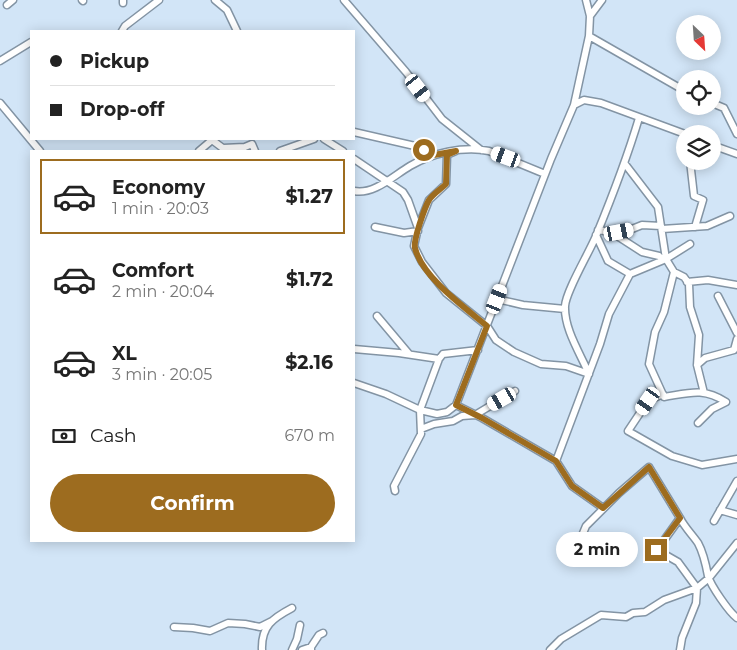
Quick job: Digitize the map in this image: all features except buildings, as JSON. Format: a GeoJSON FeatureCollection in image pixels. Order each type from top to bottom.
{"type":"FeatureCollection","features":[{"type":"Feature","properties":{"kind":"street"},"geometry":{"type":"LineString","coordinates":[[123,30],[125,26],[159,0]]}},
{"type":"Feature","properties":{"kind":"street"},"geometry":{"type":"LineString","coordinates":[[215,0],[226,10],[236,30]]}},
{"type":"Feature","properties":{"kind":"street"},"geometry":{"type":"LineString","coordinates":[[344,0],[406,72],[442,119],[481,150]]}},
{"type":"Feature","properties":{"kind":"street"},"geometry":{"type":"LineString","coordinates":[[355,383],[386,394],[420,410],[439,414],[447,412],[456,405],[545,174],[574,105],[589,36],[590,16],[586,0]]}},
{"type":"Feature","properties":{"kind":"street"},"geometry":{"type":"LineString","coordinates":[[590,16],[602,0]]}},
{"type":"Feature","properties":{"kind":"street"},"geometry":{"type":"LineString","coordinates":[[589,36],[676,87]]}},
{"type":"Feature","properties":{"kind":"street"},"geometry":{"type":"LineString","coordinates":[[0,61],[30,43]]}},
{"type":"Feature","properties":{"kind":"street"},"geometry":{"type":"LineString","coordinates":[[574,105],[584,100],[601,103],[676,131]]}},
{"type":"Feature","properties":{"kind":"street"},"geometry":{"type":"LineString","coordinates":[[0,103],[30,139]]}},
{"type":"Feature","properties":{"kind":"street"},"geometry":{"type":"LineString","coordinates":[[721,107],[724,108],[737,134]]}},
{"type":"Feature","properties":{"kind":"street"},"geometry":{"type":"LineString","coordinates":[[589,374],[568,328],[565,306],[568,292],[597,233],[625,164],[639,118]]}},
{"type":"Feature","properties":{"kind":"street"},"geometry":{"type":"LineString","coordinates":[[355,132],[415,146],[434,155]]}},
{"type":"Feature","properties":{"kind":"street"},"geometry":{"type":"LineString","coordinates":[[31,140],[39,150]]}},
{"type":"Feature","properties":{"kind":"street"},"geometry":{"type":"LineString","coordinates":[[200,150],[211,140]]}},
{"type":"Feature","properties":{"kind":"street"},"geometry":{"type":"LineString","coordinates":[[213,140],[225,149],[245,147],[252,142]]}},
{"type":"Feature","properties":{"kind":"street"},"geometry":{"type":"LineString","coordinates":[[283,150],[311,140]]}},
{"type":"Feature","properties":{"kind":"street"},"geometry":{"type":"LineString","coordinates":[[326,140],[341,150]]}},
{"type":"Feature","properties":{"kind":"street"},"geometry":{"type":"LineString","coordinates":[[721,148],[737,154]]}},
{"type":"Feature","properties":{"kind":"street"},"geometry":{"type":"LineString","coordinates":[[355,191],[364,192],[386,182],[411,166],[434,155],[456,151],[481,150],[523,163],[545,174]]}},
{"type":"Feature","properties":{"kind":"street"},"geometry":{"type":"LineString","coordinates":[[456,151],[447,155],[446,184],[429,200],[418,230],[414,246],[422,262],[446,293],[487,326],[496,340],[514,352],[541,364],[566,366],[589,374]]}},
{"type":"Feature","properties":{"kind":"street"},"geometry":{"type":"LineString","coordinates":[[355,160],[403,192],[408,200],[418,230]]}},
{"type":"Feature","properties":{"kind":"street"},"geometry":{"type":"LineString","coordinates":[[625,164],[657,205],[662,227],[665,260]]}},
{"type":"Feature","properties":{"kind":"street"},"geometry":{"type":"LineString","coordinates":[[691,170],[694,196],[703,200],[695,226]]}},
{"type":"Feature","properties":{"kind":"street"},"geometry":{"type":"LineString","coordinates":[[597,233],[632,229],[642,225],[662,227],[707,226],[730,216]]}},
{"type":"Feature","properties":{"kind":"street"},"geometry":{"type":"LineString","coordinates":[[375,227],[404,233],[418,230]]}},
{"type":"Feature","properties":{"kind":"street"},"geometry":{"type":"LineString","coordinates":[[611,232],[642,252],[659,256],[665,260],[674,272],[684,276],[687,282],[690,307],[699,335],[697,365],[704,393]]}},
{"type":"Feature","properties":{"kind":"street"},"geometry":{"type":"LineString","coordinates":[[597,233],[608,261],[630,274]]}},
{"type":"Feature","properties":{"kind":"street"},"geometry":{"type":"LineString","coordinates":[[556,461],[600,344],[609,314],[630,274],[665,260],[690,244]]}},
{"type":"Feature","properties":{"kind":"street"},"geometry":{"type":"LineString","coordinates":[[674,272],[664,312],[655,332],[650,364],[664,397],[699,391],[726,402],[712,410],[698,423]]}},
{"type":"Feature","properties":{"kind":"street"},"geometry":{"type":"LineString","coordinates":[[687,282],[708,280],[737,285]]}},
{"type":"Feature","properties":{"kind":"street"},"geometry":{"type":"LineString","coordinates":[[718,296],[737,333]]}},
{"type":"Feature","properties":{"kind":"street"},"geometry":{"type":"LineString","coordinates":[[497,299],[524,305],[565,310]]}},
{"type":"Feature","properties":{"kind":"street"},"geometry":{"type":"LineString","coordinates":[[377,316],[409,354]]}},
{"type":"Feature","properties":{"kind":"street"},"geometry":{"type":"LineString","coordinates":[[697,365],[705,358],[734,350],[737,340]]}},
{"type":"Feature","properties":{"kind":"street"},"geometry":{"type":"LineString","coordinates":[[355,350],[409,354],[438,359]]}},
{"type":"Feature","properties":{"kind":"street"},"geometry":{"type":"LineString","coordinates":[[394,491],[394,486],[421,434],[420,410],[438,359],[443,354],[478,350]]}},
{"type":"Feature","properties":{"kind":"street"},"geometry":{"type":"LineString","coordinates":[[421,429],[434,424],[453,421],[462,416],[475,415],[515,391]]}},
{"type":"Feature","properties":{"kind":"street"},"geometry":{"type":"LineString","coordinates":[[663,394],[648,401],[628,431],[672,456],[702,465],[737,459]]}},
{"type":"Feature","properties":{"kind":"street"},"geometry":{"type":"LineString","coordinates":[[456,405],[556,461],[572,486],[603,508]]}},
{"type":"Feature","properties":{"kind":"street"},"geometry":{"type":"LineString","coordinates":[[576,550],[586,526],[603,508],[649,467],[684,527],[698,544],[707,564],[709,578],[737,618]]}},
{"type":"Feature","properties":{"kind":"street"},"geometry":{"type":"LineString","coordinates":[[714,521],[737,481]]}},
{"type":"Feature","properties":{"kind":"street"},"geometry":{"type":"LineString","coordinates":[[720,510],[737,515]]}},
{"type":"Feature","properties":{"kind":"street"},"geometry":{"type":"LineString","coordinates":[[680,518],[656,550],[678,562],[697,588],[696,603],[682,638],[680,650]]}},
{"type":"Feature","properties":{"kind":"street"},"geometry":{"type":"LineString","coordinates":[[550,650],[561,639],[601,615],[626,617],[633,612],[645,612],[664,600],[697,588],[709,578],[737,542]]}},
{"type":"Feature","properties":{"kind":"street"},"geometry":{"type":"LineString","coordinates":[[262,650],[265,628],[276,616],[292,608]]}},
{"type":"Feature","properties":{"kind":"street"},"geometry":{"type":"LineString","coordinates":[[174,627],[193,628],[210,632],[228,624],[245,624],[260,627],[272,621]]}},
{"type":"Feature","properties":{"kind":"street"},"geometry":{"type":"LineString","coordinates":[[292,650],[300,625]]}},
{"type":"Feature","properties":{"kind":"street"},"geometry":{"type":"LineString","coordinates":[[302,650],[311,649],[318,636],[323,633]]}},
{"type":"Feature","properties":{"kind":"route"},"geometry":{"type":"LineString","coordinates":[[424,150],[434,155],[456,151],[447,155],[446,184],[429,200],[418,228],[414,246],[422,262],[446,293],[487,326],[456,405],[556,461],[572,486],[603,508],[649,467],[680,518],[656,550]]}}]}
